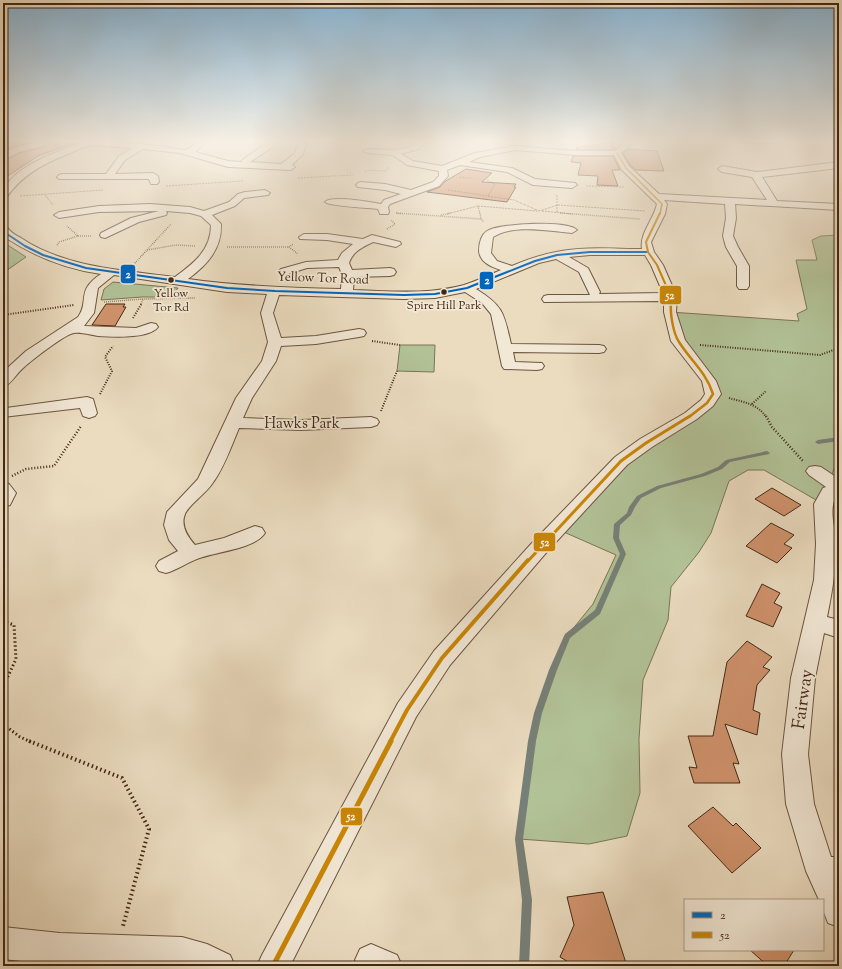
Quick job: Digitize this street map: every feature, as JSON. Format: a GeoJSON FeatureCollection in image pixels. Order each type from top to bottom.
{"type":"FeatureCollection","features":[{"type":"Feature","properties":{"kind":"street"},"geometry":{"type":"LineString","coordinates":[[3,196],[7,186]]}},
{"type":"Feature","properties":{"kind":"street"},"geometry":{"type":"LineString","coordinates":[[376,186],[411,193]]}},
{"type":"Feature","properties":{"kind":"street"},"geometry":{"type":"LineString","coordinates":[[333,204],[383,210],[397,197],[430,186]]}},
{"type":"Feature","properties":{"kind":"street"},"geometry":{"type":"LineString","coordinates":[[762,186],[774,204]]}},
{"type":"Feature","properties":{"kind":"street"},"geometry":{"type":"LineString","coordinates":[[273,966],[407,710],[442,658],[538,549],[621,461],[646,443],[691,416],[707,403],[713,394],[709,381],[680,343],[672,325],[670,312],[671,297],[657,266],[648,252],[646,242],[660,214],[662,204],[648,188]]}},
{"type":"Feature","properties":{"kind":"street"},"geometry":{"type":"LineString","coordinates":[[205,214],[232,204],[241,196],[248,194],[269,193]]}},
{"type":"Feature","properties":{"kind":"street"},"geometry":{"type":"LineString","coordinates":[[657,198],[839,207]]}},
{"type":"Feature","properties":{"kind":"street"},"geometry":{"type":"LineString","coordinates":[[730,201],[731,214],[728,236],[730,243],[743,266],[743,286]]}},
{"type":"Feature","properties":{"kind":"street"},"geometry":{"type":"LineString","coordinates":[[66,226],[60,210],[123,207],[171,208],[184,209],[205,214],[216,224],[217,232],[213,247],[204,259],[177,281]]}},
{"type":"Feature","properties":{"kind":"street"},"geometry":{"type":"LineString","coordinates":[[105,235],[135,220],[157,215],[171,208]]}},
{"type":"Feature","properties":{"kind":"street"},"geometry":{"type":"LineString","coordinates":[[512,270],[486,259],[484,254],[487,237],[491,232],[527,227],[574,230]]}},
{"type":"Feature","properties":{"kind":"street","name":"Yellow Tor Road"},"geometry":{"type":"LineString","coordinates":[[3,229],[4,232],[25,246],[48,257],[86,268],[227,288],[275,291],[435,294],[467,288],[535,261],[557,256],[590,252],[648,252]]}},
{"type":"Feature","properties":{"kind":"street"},"geometry":{"type":"LineString","coordinates":[[304,237],[320,235],[372,238],[396,244]]}},
{"type":"Feature","properties":{"kind":"street"},"geometry":{"type":"LineString","coordinates":[[347,293],[345,268],[346,255],[372,238]]}},
{"type":"Feature","properties":{"kind":"street"},"geometry":{"type":"LineString","coordinates":[[557,256],[584,270],[594,292]]}},
{"type":"Feature","properties":{"kind":"street"},"geometry":{"type":"LineString","coordinates":[[285,270],[306,265],[390,272]]}},
{"type":"Feature","properties":{"kind":"street"},"geometry":{"type":"LineString","coordinates":[[3,382],[9,373],[24,359],[85,320],[90,307],[89,303],[91,289],[97,282],[110,272]]}},
{"type":"Feature","properties":{"kind":"street"},"geometry":{"type":"LineString","coordinates":[[467,288],[486,300],[497,313],[509,366],[537,366]]}},
{"type":"Feature","properties":{"kind":"street"},"geometry":{"type":"LineString","coordinates":[[191,553],[179,540],[174,524],[176,512],[205,482],[234,423],[244,398],[269,361],[275,342],[267,313],[275,291]]}},
{"type":"Feature","properties":{"kind":"street"},"geometry":{"type":"LineString","coordinates":[[548,298],[671,297]]}},
{"type":"Feature","properties":{"kind":"street"},"geometry":{"type":"LineString","coordinates":[[71,329],[99,332],[143,333]]}},
{"type":"Feature","properties":{"kind":"street"},"geometry":{"type":"LineString","coordinates":[[275,342],[316,340],[364,334]]}},
{"type":"Feature","properties":{"kind":"street"},"geometry":{"type":"LineString","coordinates":[[505,348],[592,349],[581,334]]}},
{"type":"Feature","properties":{"kind":"street"},"geometry":{"type":"LineString","coordinates":[[4,414],[92,403]]}},
{"type":"Feature","properties":{"kind":"street","name":"Hawks Park"},"geometry":{"type":"LineString","coordinates":[[234,423],[301,425],[376,422]]}},
{"type":"Feature","properties":{"kind":"street"},"geometry":{"type":"LineString","coordinates":[[815,471],[839,488]]}},
{"type":"Feature","properties":{"kind":"street"},"geometry":{"type":"LineString","coordinates":[[3,501],[7,493],[6,483]]}},
{"type":"Feature","properties":{"kind":"street","name":"Fairway"},"geometry":{"type":"LineString","coordinates":[[839,488],[829,492],[823,504],[826,544],[824,580],[803,678],[795,754],[800,804],[830,872],[839,912]]}},
{"type":"Feature","properties":{"kind":"street"},"geometry":{"type":"LineString","coordinates":[[166,566],[191,553],[230,544],[255,533]]}},
{"type":"Feature","properties":{"kind":"street"},"geometry":{"type":"LineString","coordinates":[[815,622],[839,629]]}},
{"type":"Feature","properties":{"kind":"street"},"geometry":{"type":"LineString","coordinates":[[3,943],[28,947],[117,951],[178,951],[211,961],[219,966]]}},
{"type":"Feature","properties":{"kind":"path"},"geometry":{"type":"LineString","coordinates":[[432,186],[452,191],[514,200],[539,211],[558,205],[642,211]]}},
{"type":"Feature","properties":{"kind":"path"},"geometry":{"type":"LineString","coordinates":[[488,196],[494,186]]}},
{"type":"Feature","properties":{"kind":"path"},"geometry":{"type":"LineString","coordinates":[[580,186],[648,188]]}},
{"type":"Feature","properties":{"kind":"path"},"geometry":{"type":"LineString","coordinates":[[60,210],[53,205],[45,194],[108,190]]}},
{"type":"Feature","properties":{"kind":"path"},"geometry":{"type":"LineString","coordinates":[[438,216],[478,206],[657,220]]}},
{"type":"Feature","properties":{"kind":"path"},"geometry":{"type":"LineString","coordinates":[[478,206],[481,219],[491,232]]}},
{"type":"Feature","properties":{"kind":"path"},"geometry":{"type":"LineString","coordinates":[[140,276],[133,265],[184,209]]}},
{"type":"Feature","properties":{"kind":"path"},"geometry":{"type":"LineString","coordinates":[[383,210],[481,219]]}},
{"type":"Feature","properties":{"kind":"path"},"geometry":{"type":"LineString","coordinates":[[48,257],[60,242],[78,236],[66,226]]}},
{"type":"Feature","properties":{"kind":"path"},"geometry":{"type":"LineString","coordinates":[[147,250],[176,244],[213,247],[289,247],[304,237]]}},
{"type":"Feature","properties":{"kind":"path"},"geometry":{"type":"LineString","coordinates":[[3,315],[44,308],[89,303],[143,299],[196,298]]}},
{"type":"Feature","properties":{"kind":"path"},"geometry":{"type":"LineString","coordinates":[[6,483],[26,469],[54,466],[112,371],[105,357],[124,332],[139,309],[143,299]]}},
{"type":"Feature","properties":{"kind":"path"},"geometry":{"type":"LineString","coordinates":[[364,334],[400,344]]}},
{"type":"Feature","properties":{"kind":"path"},"geometry":{"type":"LineString","coordinates":[[680,343],[820,354],[839,348]]}},
{"type":"Feature","properties":{"kind":"path"},"geometry":{"type":"LineString","coordinates":[[376,422],[397,371]]}},
{"type":"Feature","properties":{"kind":"path"},"geometry":{"type":"LineString","coordinates":[[752,404],[766,391]]}},
{"type":"Feature","properties":{"kind":"path"},"geometry":{"type":"LineString","coordinates":[[713,394],[752,404],[763,412],[772,427],[804,462],[815,471]]}},
{"type":"Feature","properties":{"kind":"path"},"geometry":{"type":"LineString","coordinates":[[3,621],[14,625],[16,659],[3,686]]}},
{"type":"Feature","properties":{"kind":"path"},"geometry":{"type":"LineString","coordinates":[[3,724],[20,737],[122,778],[149,829],[117,951]]}},
{"type":"Feature","properties":{"kind":"green space"},"geometry":{"type":"Polygon","coordinates":[[[839,235],[839,463],[835,466],[832,474],[839,480],[839,521],[824,527],[823,504],[764,470],[748,470],[729,481],[711,533],[699,552],[671,587],[668,620],[643,680],[639,739],[640,793],[627,836],[589,844],[519,839],[535,726],[567,636],[593,604],[616,555],[557,529],[618,465],[713,394],[692,360],[670,312],[799,321],[797,314],[807,309],[796,260],[817,260],[812,240],[821,236],[839,235]]]}},
{"type":"Feature","properties":{"kind":"green space"},"geometry":{"type":"Polygon","coordinates":[[[3,242],[26,257],[3,273],[3,242]]]}},
{"type":"Feature","properties":{"kind":"green space"},"geometry":{"type":"Polygon","coordinates":[[[113,282],[178,288],[171,297],[142,297],[101,300],[104,289],[113,282]]]}},
{"type":"Feature","properties":{"kind":"green space"},"geometry":{"type":"Polygon","coordinates":[[[400,345],[435,345],[434,372],[397,371],[400,345]]]}},
{"type":"Feature","properties":{"kind":"building"},"geometry":{"type":"Polygon","coordinates":[[[440,187],[516,187],[507,202],[427,192],[440,187]]]}},
{"type":"Feature","properties":{"kind":"building"},"geometry":{"type":"Polygon","coordinates":[[[106,304],[125,304],[123,307],[126,307],[115,326],[92,325],[106,304]]]}},
{"type":"Feature","properties":{"kind":"building"},"geometry":{"type":"Polygon","coordinates":[[[772,488],[801,505],[784,516],[755,499],[772,488]]]}},
{"type":"Feature","properties":{"kind":"building"},"geometry":{"type":"Polygon","coordinates":[[[771,523],[794,535],[784,544],[792,548],[777,563],[746,546],[771,523]]]}},
{"type":"Feature","properties":{"kind":"building"},"geometry":{"type":"Polygon","coordinates":[[[762,584],[780,593],[774,603],[782,607],[773,627],[746,616],[762,584]]]}},
{"type":"Feature","properties":{"kind":"building"},"geometry":{"type":"Polygon","coordinates":[[[747,641],[772,657],[763,667],[770,670],[757,685],[753,710],[760,713],[757,735],[725,724],[739,764],[733,763],[740,783],[694,783],[689,767],[697,768],[688,736],[713,736],[727,662],[747,641]]]}},
{"type":"Feature","properties":{"kind":"building"},"geometry":{"type":"Polygon","coordinates":[[[713,807],[733,826],[736,823],[761,848],[732,873],[688,826],[713,807]]]}},
{"type":"Feature","properties":{"kind":"building"},"geometry":{"type":"Polygon","coordinates":[[[603,892],[626,963],[607,966],[575,966],[560,957],[574,925],[567,897],[603,892]]]}},
{"type":"Feature","properties":{"kind":"building"},"geometry":{"type":"Polygon","coordinates":[[[751,951],[793,951],[784,966],[768,966],[751,951]]]}},
{"type":"Feature","properties":{"kind":"waterway"},"geometry":{"type":"LineString","coordinates":[[818,442],[839,439]]}},
{"type":"Feature","properties":{"kind":"waterway"},"geometry":{"type":"LineString","coordinates":[[524,966],[527,900],[519,839],[532,741],[538,713],[567,636],[598,612],[623,554],[616,538],[617,524],[629,514],[639,497],[659,487],[703,475],[720,468],[728,461],[767,453]]}},
{"type":"Feature","properties":{"kind":"transit line","name":"52"},"geometry":{"type":"LineString","coordinates":[[273,966],[407,710],[442,658],[538,549],[621,461],[646,443],[691,416],[707,403],[713,394],[709,381],[678,341],[670,312],[671,297],[657,265],[648,252],[646,242],[660,214],[662,204],[644,186]]}},
{"type":"Feature","properties":{"kind":"transit line","name":"2"},"geometry":{"type":"LineString","coordinates":[[3,229],[4,232],[25,246],[43,255],[86,268],[227,288],[275,291],[404,295],[435,294],[467,288],[535,261],[557,255],[590,252],[648,252]]}},
{"type":"Feature","properties":{"kind":"place","name":"Yellow Tor Rd"},"geometry":{"type":"Point","coordinates":[171,280]}},
{"type":"Feature","properties":{"kind":"place","name":"Spire Hill Park"},"geometry":{"type":"Point","coordinates":[444,292]}}]}
